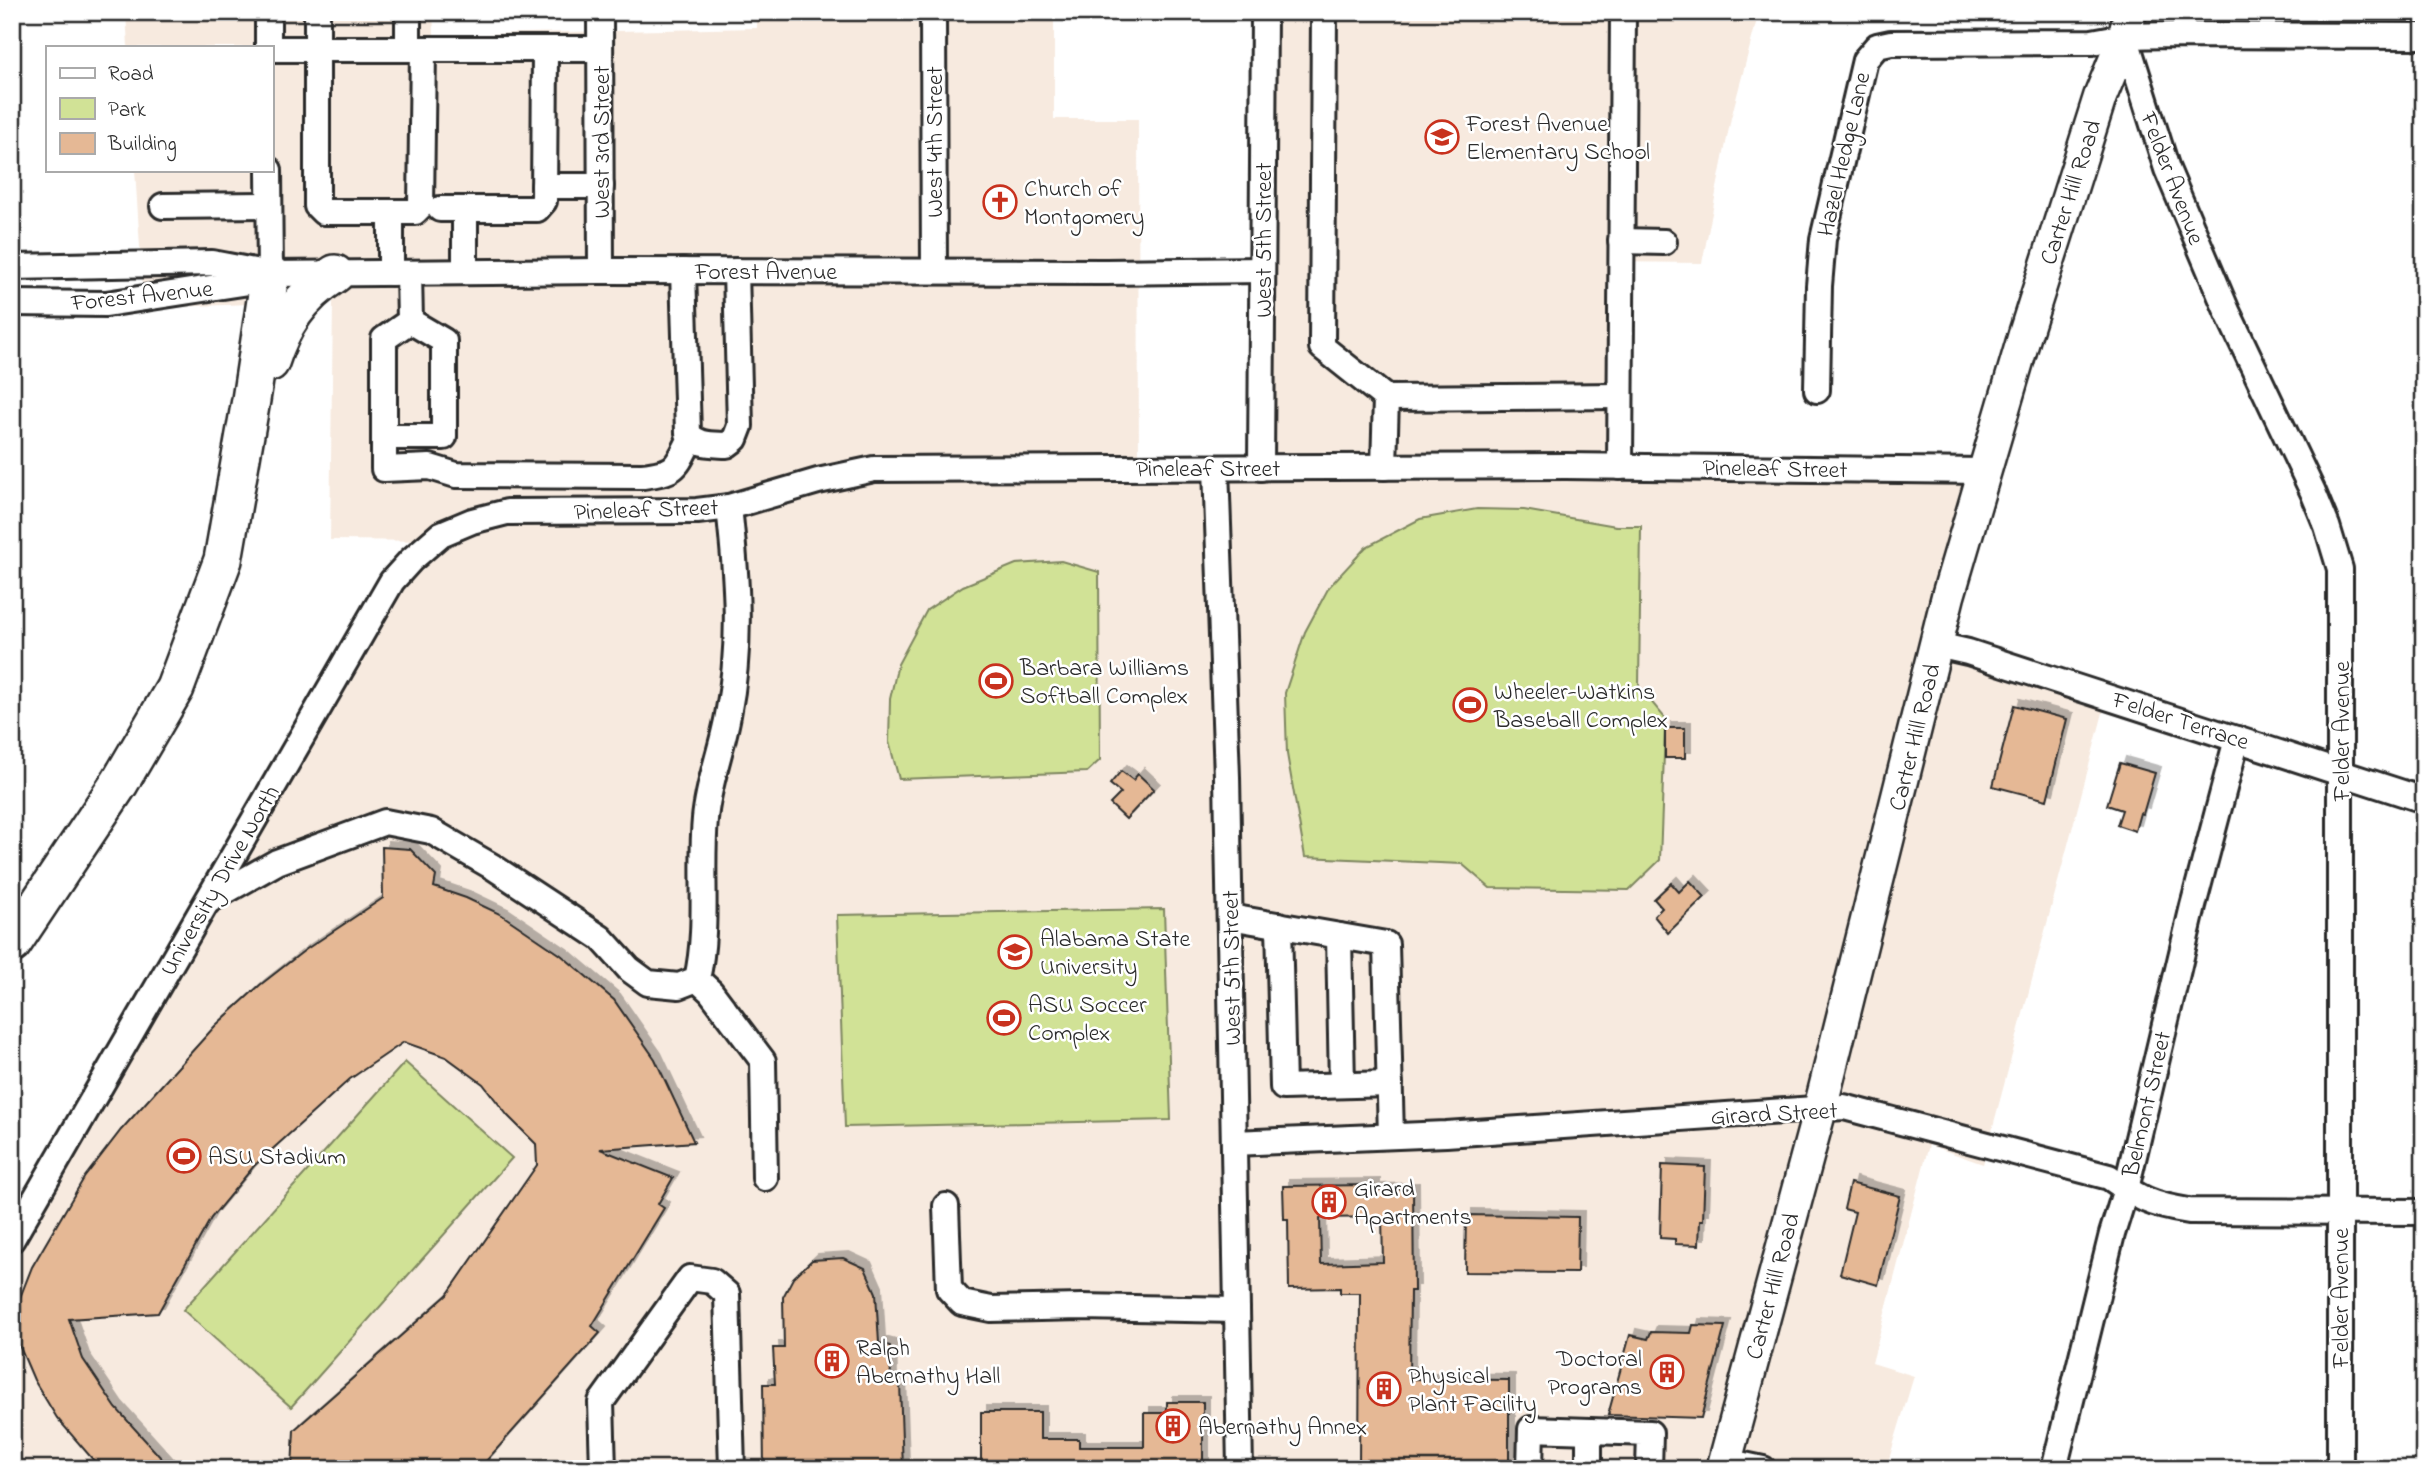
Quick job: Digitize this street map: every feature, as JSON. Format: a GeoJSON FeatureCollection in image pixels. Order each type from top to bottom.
{"type":"FeatureCollection","features":[{"type":"Feature","properties":{"kind":"highway"},"geometry":{"type":"LineString","coordinates":[[12,944],[120,782],[176,688],[223,560],[270,274]]}},
{"type":"Feature","properties":{"kind":"highway"},"geometry":{"type":"LineString","coordinates":[[246,429],[279,334],[298,304],[335,274]]}},
{"type":"Feature","properties":{"kind":"main road","name":"Carter Hill Road"},"geometry":{"type":"LineString","coordinates":[[1724,1465],[1984,471],[2100,97],[2128,24]]}},
{"type":"Feature","properties":{"kind":"street"},"geometry":{"type":"LineString","coordinates":[[268,12],[270,46]]}},
{"type":"Feature","properties":{"kind":"street"},"geometry":{"type":"LineString","coordinates":[[317,12],[317,206],[323,212],[415,212],[421,206],[415,49],[408,12]]}},
{"type":"Feature","properties":{"kind":"street","name":"West 3rd Street"},"geometry":{"type":"LineString","coordinates":[[600,12],[601,271]]}},
{"type":"Feature","properties":{"kind":"street","name":"West 4th Street"},"geometry":{"type":"LineString","coordinates":[[933,12],[934,271]]}},
{"type":"Feature","properties":{"kind":"street","name":"West 5th Street"},"geometry":{"type":"LineString","coordinates":[[1261,468],[1264,12]]}},
{"type":"Feature","properties":{"kind":"street"},"geometry":{"type":"LineString","coordinates":[[1324,12],[1322,347],[1386,398],[1620,396]]}},
{"type":"Feature","properties":{"kind":"street"},"geometry":{"type":"LineString","coordinates":[[1620,467],[1623,12]]}},
{"type":"Feature","properties":{"kind":"street"},"geometry":{"type":"LineString","coordinates":[[2128,24],[2424,36]]}},
{"type":"Feature","properties":{"kind":"street","name":"Hazel Hedge Lane"},"geometry":{"type":"LineString","coordinates":[[1817,390],[1819,286],[1823,239],[1868,54],[1877,46],[1891,43],[2092,42],[2128,24]]}},
{"type":"Feature","properties":{"kind":"street","name":"Felder Avenue"},"geometry":{"type":"LineString","coordinates":[[2128,24],[2167,169],[2192,232],[2313,492],[2336,554],[2342,585],[2340,1469]]}},
{"type":"Feature","properties":{"kind":"street"},"geometry":{"type":"LineString","coordinates":[[273,48],[600,49]]}},
{"type":"Feature","properties":{"kind":"street"},"geometry":{"type":"LineString","coordinates":[[440,209],[537,209],[544,201],[545,49]]}},
{"type":"Feature","properties":{"kind":"street"},"geometry":{"type":"LineString","coordinates":[[269,172],[270,274]]}},
{"type":"Feature","properties":{"kind":"street"},"geometry":{"type":"LineString","coordinates":[[544,186],[601,186]]}},
{"type":"Feature","properties":{"kind":"street"},"geometry":{"type":"LineString","coordinates":[[163,206],[269,205]]}},
{"type":"Feature","properties":{"kind":"street"},"geometry":{"type":"LineString","coordinates":[[465,209],[465,272]]}},
{"type":"Feature","properties":{"kind":"street"},"geometry":{"type":"LineString","coordinates":[[384,437],[444,437],[444,341],[410,321],[391,212]]}},
{"type":"Feature","properties":{"kind":"street"},"geometry":{"type":"LineString","coordinates":[[1621,241],[1664,242]]}},
{"type":"Feature","properties":{"kind":"street","name":"Forest Avenue"},"geometry":{"type":"LineString","coordinates":[[12,267],[212,263],[270,274],[1262,270]]}},
{"type":"Feature","properties":{"kind":"street"},"geometry":{"type":"LineString","coordinates":[[683,271],[688,433],[700,443],[727,445],[735,439],[740,426],[736,271]]}},
{"type":"Feature","properties":{"kind":"street","name":"Forest Avenue"},"geometry":{"type":"LineString","coordinates":[[12,303],[106,304],[249,282],[270,274]]}},
{"type":"Feature","properties":{"kind":"street"},"geometry":{"type":"LineString","coordinates":[[410,321],[384,339],[384,468],[430,467],[456,475],[616,476],[668,473],[676,467],[691,438]]}},
{"type":"Feature","properties":{"kind":"street"},"geometry":{"type":"LineString","coordinates":[[1384,467],[1386,398]]}},
{"type":"Feature","properties":{"kind":"street","name":"Pineleaf Street"},"geometry":{"type":"LineString","coordinates":[[442,534],[506,512],[698,511],[729,507],[818,481],[874,469],[1620,467],[1984,471]]}},
{"type":"Feature","properties":{"kind":"street","name":"West 5th Street"},"geometry":{"type":"LineString","coordinates":[[1216,468],[1230,917],[1240,1469]]}},
{"type":"Feature","properties":{"kind":"street"},"geometry":{"type":"LineString","coordinates":[[697,979],[703,954],[705,815],[728,716],[737,652],[737,580],[729,507]]}},
{"type":"Feature","properties":{"kind":"street","name":"University Drive North"},"geometry":{"type":"LineString","coordinates":[[12,1239],[392,581],[411,560],[442,534]]}},
{"type":"Feature","properties":{"kind":"street","name":"Felder Terrace"},"geometry":{"type":"LineString","coordinates":[[1937,645],[1981,656],[2424,800]]}},
{"type":"Feature","properties":{"kind":"street","name":"Belmont Street"},"geometry":{"type":"LineString","coordinates":[[2054,1469],[2112,1234],[2126,1189],[2193,906],[2238,739]]}},
{"type":"Feature","properties":{"kind":"street"},"geometry":{"type":"LineString","coordinates":[[207,901],[277,862],[385,822],[431,831],[493,867],[601,938],[629,969],[649,983],[679,986],[697,979]]}},
{"type":"Feature","properties":{"kind":"street"},"geometry":{"type":"LineString","coordinates":[[1230,917],[1386,944],[1391,1136]]}},
{"type":"Feature","properties":{"kind":"street"},"geometry":{"type":"LineString","coordinates":[[1279,925],[1283,1087],[1390,1084]]}},
{"type":"Feature","properties":{"kind":"street"},"geometry":{"type":"LineString","coordinates":[[1339,936],[1342,1085]]}},
{"type":"Feature","properties":{"kind":"street"},"geometry":{"type":"LineString","coordinates":[[697,979],[711,992],[763,1061],[765,1178]]}},
{"type":"Feature","properties":{"kind":"street","name":"Girard Street"},"geometry":{"type":"LineString","coordinates":[[1234,1143],[1391,1136],[1844,1107],[2109,1177],[2141,1200],[2189,1211],[2424,1212]]}},
{"type":"Feature","properties":{"kind":"street"},"geometry":{"type":"LineString","coordinates":[[946,1206],[949,1289],[962,1303],[991,1309],[1082,1307],[1237,1310]]}},
{"type":"Feature","properties":{"kind":"street"},"geometry":{"type":"LineString","coordinates":[[603,1469],[601,1402],[691,1278],[712,1281],[727,1294],[732,1469]]}},
{"type":"Feature","properties":{"kind":"street"},"geometry":{"type":"LineString","coordinates":[[1530,1469],[1531,1429],[1650,1433],[1649,1469]]}},
{"type":"Feature","properties":{"kind":"street"},"geometry":{"type":"LineString","coordinates":[[1589,1431],[1589,1469]]}},
{"type":"Feature","properties":{"kind":"street"},"geometry":{"type":"LineString","coordinates":[[1724,1465],[1761,1469]]}},
{"type":"Feature","properties":{"kind":"shaded area","name":"Alabama State University"},"geometry":{"type":"Polygon","coordinates":[[[126,12],[433,12],[434,35],[757,28],[757,12],[1054,12],[1054,119],[1138,119],[1139,475],[1276,474],[1276,12],[1759,12],[1731,118],[1702,263],[1608,262],[1608,475],[1967,481],[1924,650],[2104,709],[1983,1164],[1929,1145],[1872,1363],[1914,1376],[1886,1469],[12,1469],[12,1253],[395,586],[443,541],[330,540],[333,301],[144,308],[135,172],[273,172],[273,46],[128,46],[126,12]]]}},
{"type":"Feature","properties":{"kind":"green space","name":"Wheeler-Watkins Baseball Complex"},"geometry":{"type":"Polygon","coordinates":[[[1477,509],[1524,510],[1616,526],[1641,526],[1639,687],[1665,718],[1665,728],[1660,860],[1629,890],[1490,888],[1462,864],[1305,857],[1287,754],[1285,693],[1305,632],[1329,587],[1366,547],[1420,519],[1477,509]]]}},
{"type":"Feature","properties":{"kind":"green space","name":"Barbara Williams Softball Complex"},"geometry":{"type":"Polygon","coordinates":[[[1061,561],[1099,572],[1100,760],[1087,772],[899,779],[889,742],[890,699],[898,664],[927,610],[963,586],[1016,564],[1061,561]]]}},
{"type":"Feature","properties":{"kind":"green space","name":"ASU Soccer Complex"},"geometry":{"type":"Polygon","coordinates":[[[1164,909],[1171,1120],[845,1127],[837,915],[1164,909]]]}},
{"type":"Feature","properties":{"kind":"green space"},"geometry":{"type":"Polygon","coordinates":[[[405,1062],[512,1158],[291,1407],[183,1310],[405,1062]]]}},
{"type":"Feature","properties":{"kind":"building"},"geometry":{"type":"Polygon","coordinates":[[[2014,705],[2067,719],[2047,800],[1993,786],[2014,705]]]}},
{"type":"Feature","properties":{"kind":"building"},"geometry":{"type":"Polygon","coordinates":[[[1665,728],[1685,728],[1685,758],[1665,758],[1665,728]]]}},
{"type":"Feature","properties":{"kind":"building"},"geometry":{"type":"Polygon","coordinates":[[[2120,763],[2155,773],[2135,831],[2117,825],[2122,810],[2107,805],[2120,763]]]}},
{"type":"Feature","properties":{"kind":"building"},"geometry":{"type":"Polygon","coordinates":[[[1121,771],[1133,780],[1138,774],[1154,789],[1126,819],[1110,804],[1121,793],[1110,784],[1121,771]]]}},
{"type":"Feature","properties":{"kind":"building","name":"ASU Stadium"},"geometry":{"type":"Polygon","coordinates":[[[382,847],[410,849],[436,876],[434,887],[502,915],[561,955],[614,1000],[655,1059],[694,1142],[600,1149],[673,1178],[658,1204],[664,1208],[592,1326],[600,1333],[479,1469],[292,1469],[294,1430],[447,1295],[537,1165],[536,1144],[508,1116],[483,1084],[446,1057],[404,1042],[350,1079],[254,1166],[211,1218],[158,1313],[69,1319],[83,1359],[116,1408],[171,1469],[101,1469],[57,1418],[34,1380],[19,1345],[12,1340],[12,1318],[32,1267],[84,1178],[121,1130],[215,1026],[260,985],[305,950],[383,898],[382,847]]]}},
{"type":"Feature","properties":{"kind":"building"},"geometry":{"type":"Polygon","coordinates":[[[1690,881],[1705,897],[1668,933],[1654,916],[1662,908],[1654,899],[1671,883],[1679,892],[1690,881]]]}},
{"type":"Feature","properties":{"kind":"building"},"geometry":{"type":"Polygon","coordinates":[[[1662,1165],[1705,1167],[1699,1245],[1675,1244],[1675,1239],[1660,1238],[1662,1165]]]}},
{"type":"Feature","properties":{"kind":"building"},"geometry":{"type":"Polygon","coordinates":[[[1850,1183],[1900,1196],[1878,1285],[1840,1274],[1855,1212],[1844,1209],[1850,1183]]]}},
{"type":"Feature","properties":{"kind":"building"},"geometry":{"type":"Polygon","coordinates":[[[1374,1185],[1374,1190],[1413,1189],[1414,1291],[1410,1291],[1409,1379],[1509,1380],[1509,1469],[1359,1469],[1360,1293],[1340,1293],[1340,1288],[1289,1289],[1288,1219],[1284,1219],[1283,1186],[1374,1185]],[[1382,1217],[1320,1218],[1321,1264],[1383,1262],[1382,1217]]]}},
{"type":"Feature","properties":{"kind":"building"},"geometry":{"type":"Polygon","coordinates":[[[1466,1215],[1578,1217],[1577,1273],[1465,1272],[1466,1215]]]}},
{"type":"Feature","properties":{"kind":"building","name":"Ralph Abernathy Hall"},"geometry":{"type":"Polygon","coordinates":[[[843,1258],[865,1268],[876,1293],[879,1343],[890,1346],[891,1383],[900,1383],[903,1469],[764,1469],[763,1384],[775,1384],[773,1348],[784,1348],[783,1297],[793,1278],[812,1260],[843,1258]]]}},
{"type":"Feature","properties":{"kind":"building","name":"Doctoral Programs"},"geometry":{"type":"Polygon","coordinates":[[[1693,1325],[1725,1326],[1701,1418],[1608,1415],[1630,1335],[1648,1339],[1651,1332],[1691,1333],[1693,1325]]]}},
{"type":"Feature","properties":{"kind":"building","name":"Abernathy Annex"},"geometry":{"type":"Polygon","coordinates":[[[1167,1402],[1203,1402],[1203,1469],[981,1469],[981,1412],[1040,1412],[1040,1439],[1079,1439],[1079,1447],[1144,1447],[1144,1413],[1167,1413],[1167,1402]]]}},
{"type":"Feature","properties":{"kind":"place","name":"Forest Avenue Elementary School"},"geometry":{"type":"Point","coordinates":[1442,137]}},
{"type":"Feature","properties":{"kind":"place","name":"Church of Montgomery"},"geometry":{"type":"Point","coordinates":[1000,202]}},
{"type":"Feature","properties":{"kind":"place","name":"Barbara Williams Softball Complex"},"geometry":{"type":"Point","coordinates":[996,681]}},
{"type":"Feature","properties":{"kind":"place","name":"Wheeler-Watkins Baseball Complex"},"geometry":{"type":"Point","coordinates":[1470,705]}},
{"type":"Feature","properties":{"kind":"place","name":"Alabama State University"},"geometry":{"type":"Point","coordinates":[1015,952]}},
{"type":"Feature","properties":{"kind":"place","name":"ASU Soccer Complex"},"geometry":{"type":"Point","coordinates":[1004,1018]}},
{"type":"Feature","properties":{"kind":"place","name":"ASU Stadium"},"geometry":{"type":"Point","coordinates":[184,1156]}},
{"type":"Feature","properties":{"kind":"place","name":"Girard Apartments"},"geometry":{"type":"Point","coordinates":[1329,1202]}},
{"type":"Feature","properties":{"kind":"place","name":"Ralph Abernathy Hall"},"geometry":{"type":"Point","coordinates":[832,1361]}},
{"type":"Feature","properties":{"kind":"place","name":"Doctoral Programs"},"geometry":{"type":"Point","coordinates":[1667,1372]}},
{"type":"Feature","properties":{"kind":"place","name":"Physical Plant Facility"},"geometry":{"type":"Point","coordinates":[1384,1389]}},
{"type":"Feature","properties":{"kind":"place","name":"Abernathy Annex"},"geometry":{"type":"Point","coordinates":[1173,1426]}}]}
